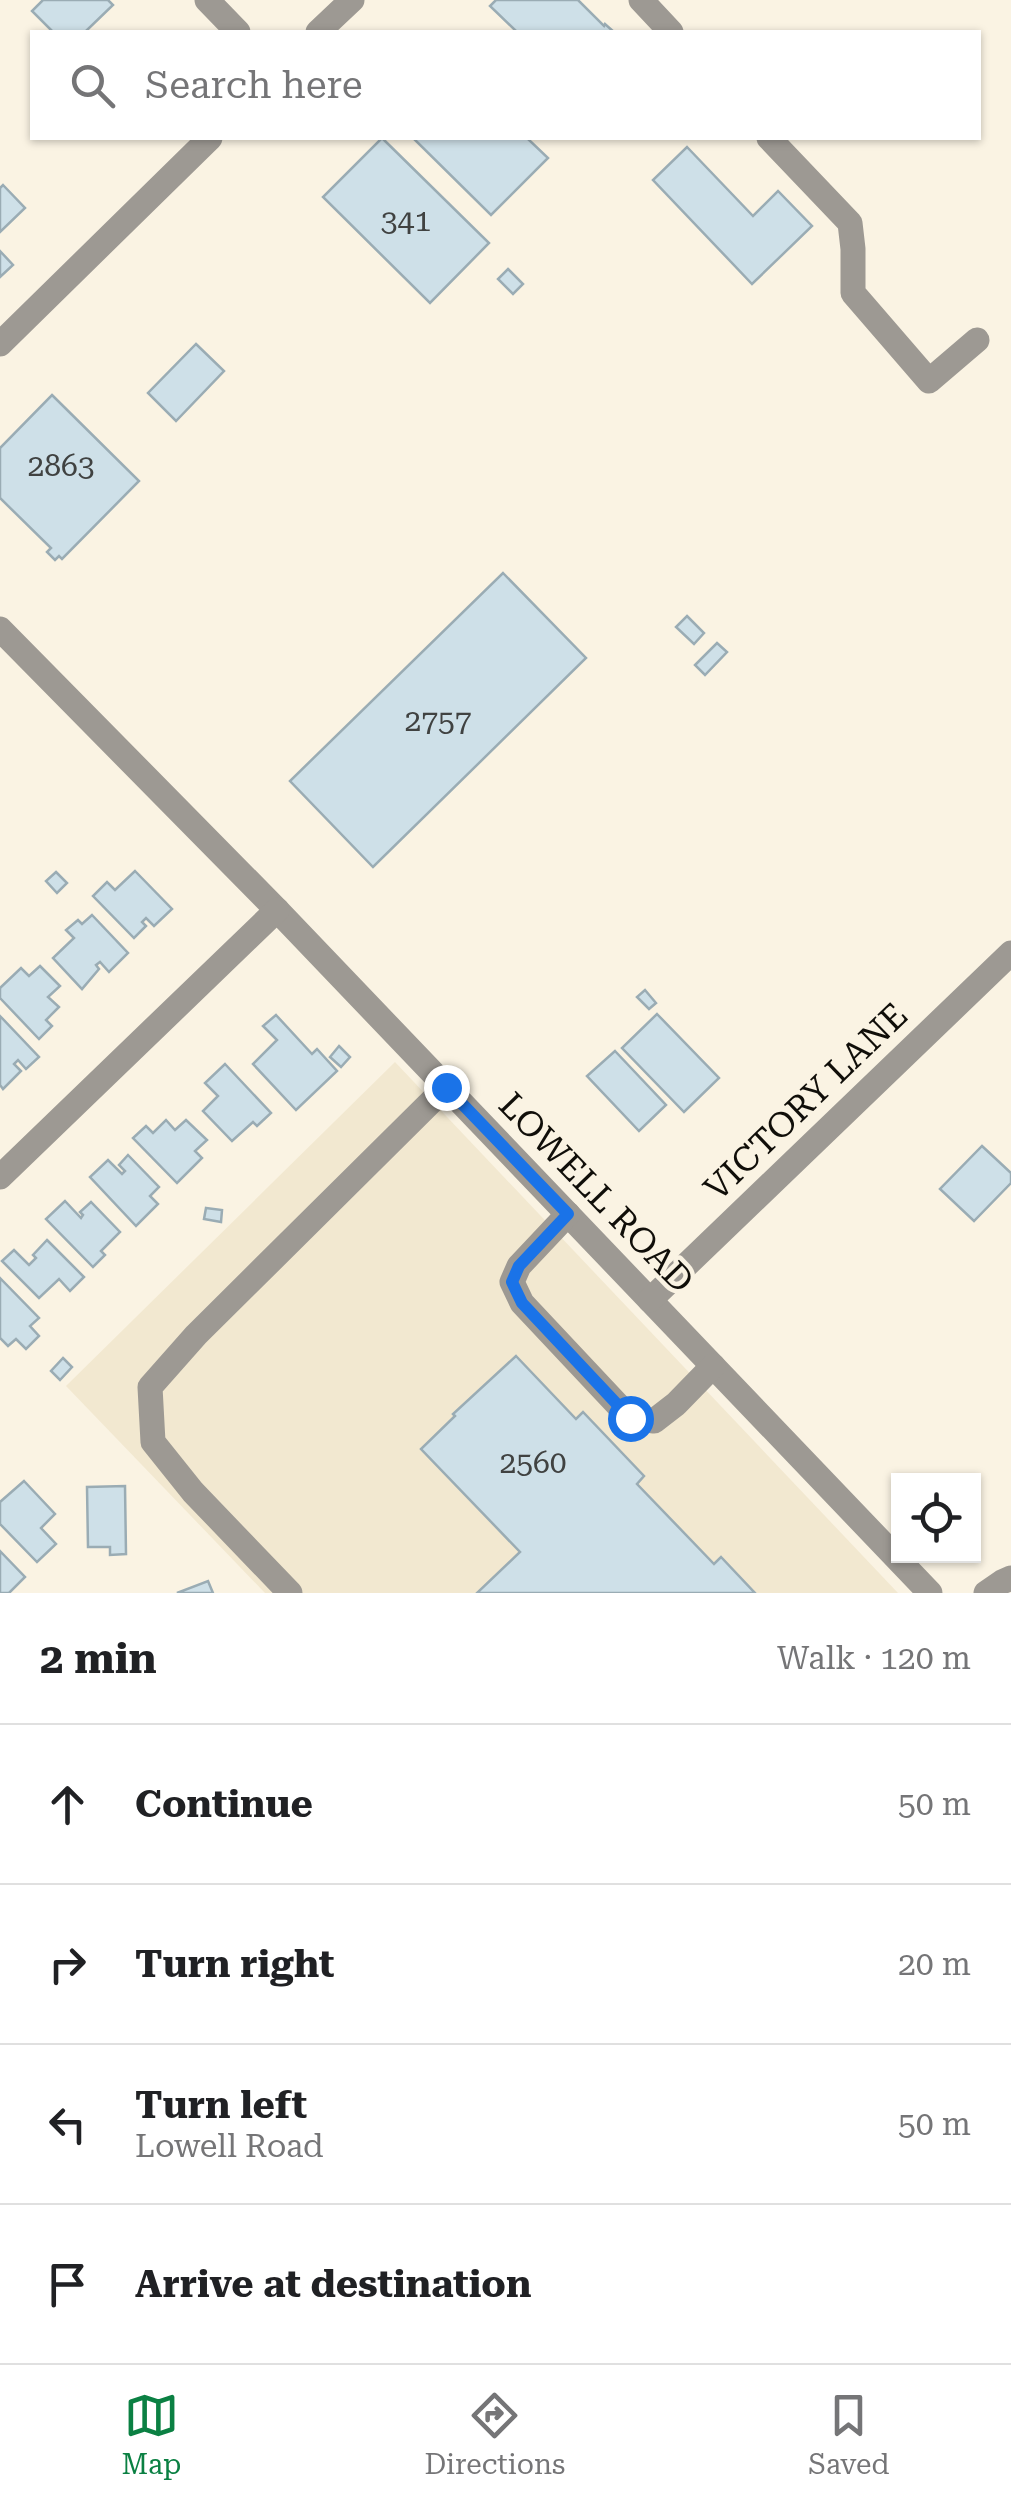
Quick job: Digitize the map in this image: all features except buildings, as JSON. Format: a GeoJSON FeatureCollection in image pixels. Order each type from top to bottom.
{"type":"FeatureCollection","features":[{"type":"Feature","properties":{"kind":"street"},"geometry":{"type":"LineString","coordinates":[[207,0],[236,30]]}},
{"type":"Feature","properties":{"kind":"street"},"geometry":{"type":"LineString","coordinates":[[320,30],[352,0]]}},
{"type":"Feature","properties":{"kind":"street"},"geometry":{"type":"LineString","coordinates":[[641,0],[669,30]]}},
{"type":"Feature","properties":{"kind":"street"},"geometry":{"type":"LineString","coordinates":[[0,344],[208,140]]}},
{"type":"Feature","properties":{"kind":"street"},"geometry":{"type":"LineString","coordinates":[[771,140],[850,224],[853,293],[929,382],[977,340]]}},
{"type":"Feature","properties":{"kind":"street","name":"LOWELL ROAD"},"geometry":{"type":"LineString","coordinates":[[0,629],[277,910],[713,1366],[912,1587]]}},
{"type":"Feature","properties":{"kind":"street"},"geometry":{"type":"LineString","coordinates":[[0,1177],[277,910]]}},
{"type":"Feature","properties":{"kind":"street","name":"VICTORY LANE"},"geometry":{"type":"LineString","coordinates":[[650,1300],[1011,953]]}},
{"type":"Feature","properties":{"kind":"street"},"geometry":{"type":"LineString","coordinates":[[290,1593],[193,1492],[153,1442],[150,1387],[196,1335],[446,1087]]}},
{"type":"Feature","properties":{"kind":"street"},"geometry":{"type":"LineString","coordinates":[[568,1214],[519,1266],[512,1282],[522,1303],[630,1418],[654,1422],[713,1366]]}},
{"type":"Feature","properties":{"kind":"street"},"geometry":{"type":"LineString","coordinates":[[986,1593],[1011,1578]]}},
{"type":"Feature","properties":{"kind":"shaded area"},"geometry":{"type":"Polygon","coordinates":[[[395,1062],[898,1593],[265,1593],[66,1386],[395,1062]]]}},
{"type":"Feature","properties":{"kind":"route"},"geometry":{"type":"LineString","coordinates":[[446,1087],[568,1214],[519,1266],[512,1282],[522,1303],[630,1418]]}}]}
